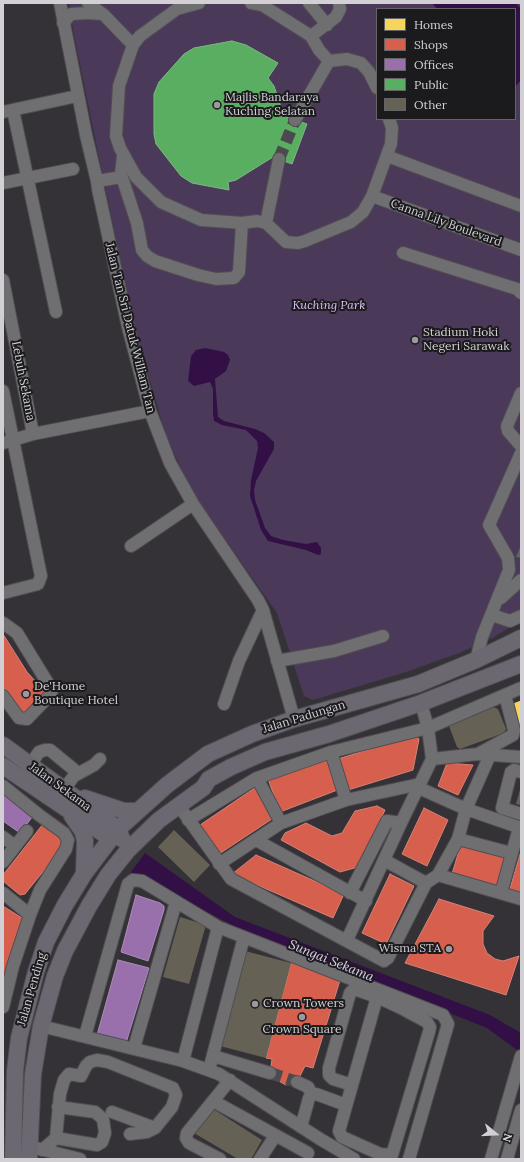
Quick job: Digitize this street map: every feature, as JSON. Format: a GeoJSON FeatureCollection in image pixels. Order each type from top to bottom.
{"type":"FeatureCollection","features":[{"type":"Feature","properties":{"kind":"main road","name":"Jalan Padungan"},"geometry":{"type":"LineString","coordinates":[[120,838],[137,811],[208,754],[252,734],[294,719],[418,684],[476,660],[521,638]]}},
{"type":"Feature","properties":{"kind":"main road","name":"Jalan Padungan"},"geometry":{"type":"LineString","coordinates":[[120,838],[160,820],[203,788],[209,779],[265,752],[421,703],[521,664]]}},
{"type":"Feature","properties":{"kind":"main road"},"geometry":{"type":"LineString","coordinates":[[294,719],[296,724],[300,727],[322,721],[342,729]]}},
{"type":"Feature","properties":{"kind":"main road","name":"Jalan Sekama"},"geometry":{"type":"LineString","coordinates":[[3,745],[65,790],[120,838]]}},
{"type":"Feature","properties":{"kind":"main road","name":"Jalan Sekama"},"geometry":{"type":"LineString","coordinates":[[3,766],[66,809],[120,838]]}},
{"type":"Feature","properties":{"kind":"main road"},"geometry":{"type":"LineString","coordinates":[[120,838],[193,781],[209,779]]}},
{"type":"Feature","properties":{"kind":"main road"},"geometry":{"type":"LineString","coordinates":[[65,790],[111,808],[124,811],[137,811]]}},
{"type":"Feature","properties":{"kind":"main road"},"geometry":{"type":"LineString","coordinates":[[66,809],[83,832],[86,853],[84,874]]}},
{"type":"Feature","properties":{"kind":"main road","name":"Jalan Pending"},"geometry":{"type":"LineString","coordinates":[[40,1153],[33,1074],[41,1026],[55,976],[65,951],[89,906],[112,869],[120,838]]}},
{"type":"Feature","properties":{"kind":"main road","name":"Jalan Pending"},"geometry":{"type":"LineString","coordinates":[[13,1159],[9,1114],[19,1038],[33,980],[46,942],[65,905],[84,874],[120,838]]}},
{"type":"Feature","properties":{"kind":"street","name":"Jalan Tan Sri Datuk William Tan"},"geometry":{"type":"LineString","coordinates":[[60,3],[77,96],[127,319],[150,410],[168,457],[192,504],[250,588],[262,610],[294,719]]}},
{"type":"Feature","properties":{"kind":"street"},"geometry":{"type":"LineString","coordinates":[[88,3],[104,14],[133,45]]}},
{"type":"Feature","properties":{"kind":"street"},"geometry":{"type":"LineString","coordinates":[[199,3],[177,9],[140,36],[133,45],[119,86],[116,136],[123,156],[136,177],[161,202],[201,220],[242,223],[256,220],[266,223],[286,242],[298,243],[354,220],[363,212],[372,196],[387,156],[392,136],[389,120]]}},
{"type":"Feature","properties":{"kind":"street"},"geometry":{"type":"LineString","coordinates":[[251,3],[262,5],[311,36],[319,50],[330,60],[358,61],[369,72],[376,86]]}},
{"type":"Feature","properties":{"kind":"street"},"geometry":{"type":"LineString","coordinates":[[309,3],[327,26]]}},
{"type":"Feature","properties":{"kind":"street"},"geometry":{"type":"LineString","coordinates":[[311,36],[327,26],[339,14],[339,3]]}},
{"type":"Feature","properties":{"kind":"street"},"geometry":{"type":"LineString","coordinates":[[63,23],[71,14],[104,14]]}},
{"type":"Feature","properties":{"kind":"street"},"geometry":{"type":"LineString","coordinates":[[295,120],[330,60]]}},
{"type":"Feature","properties":{"kind":"street"},"geometry":{"type":"LineString","coordinates":[[56,312],[27,178],[8,111],[77,96]]}},
{"type":"Feature","properties":{"kind":"street"},"geometry":{"type":"LineString","coordinates":[[123,156],[122,177],[137,223],[142,250],[147,256],[155,261],[176,270],[216,279],[237,277],[242,223]]}},
{"type":"Feature","properties":{"kind":"street"},"geometry":{"type":"LineString","coordinates":[[387,156],[521,206]]}},
{"type":"Feature","properties":{"kind":"street"},"geometry":{"type":"LineString","coordinates":[[266,223],[279,159]]}},
{"type":"Feature","properties":{"kind":"street"},"geometry":{"type":"LineString","coordinates":[[3,183],[72,169]]}},
{"type":"Feature","properties":{"kind":"street"},"geometry":{"type":"LineString","coordinates":[[97,181],[122,177]]}},
{"type":"Feature","properties":{"kind":"street","name":"Canna Lily Boulevard"},"geometry":{"type":"LineString","coordinates":[[372,196],[521,250]]}},
{"type":"Feature","properties":{"kind":"street"},"geometry":{"type":"LineString","coordinates":[[404,253],[517,289],[521,293]]}},
{"type":"Feature","properties":{"kind":"street","name":"Lebuh Sekama"},"geometry":{"type":"LineString","coordinates":[[3,280],[8,322],[33,434]]}},
{"type":"Feature","properties":{"kind":"street"},"geometry":{"type":"LineString","coordinates":[[3,391],[8,441],[41,576],[38,584],[3,592]]}},
{"type":"Feature","properties":{"kind":"street"},"geometry":{"type":"LineString","coordinates":[[521,393],[507,426],[508,431],[521,446]]}},
{"type":"Feature","properties":{"kind":"street"},"geometry":{"type":"LineString","coordinates":[[8,441],[33,434],[150,410]]}},
{"type":"Feature","properties":{"kind":"street"},"geometry":{"type":"LineString","coordinates":[[476,660],[482,638],[509,570],[508,558],[489,526],[521,453]]}},
{"type":"Feature","properties":{"kind":"street"},"geometry":{"type":"LineString","coordinates":[[131,546],[192,504]]}},
{"type":"Feature","properties":{"kind":"street"},"geometry":{"type":"LineString","coordinates":[[498,600],[521,580]]}},
{"type":"Feature","properties":{"kind":"street"},"geometry":{"type":"LineString","coordinates":[[224,704],[239,661],[262,610]]}},
{"type":"Feature","properties":{"kind":"street"},"geometry":{"type":"LineString","coordinates":[[492,615],[510,621],[521,616]]}},
{"type":"Feature","properties":{"kind":"street"},"geometry":{"type":"LineString","coordinates":[[3,623],[18,633],[52,690],[51,694],[27,719],[20,718],[3,696]]}},
{"type":"Feature","properties":{"kind":"street"},"geometry":{"type":"LineString","coordinates":[[277,662],[334,652],[383,636]]}},
{"type":"Feature","properties":{"kind":"street"},"geometry":{"type":"LineString","coordinates":[[188,820],[257,778],[331,752],[428,728],[521,688]]}},
{"type":"Feature","properties":{"kind":"street"},"geometry":{"type":"LineString","coordinates":[[478,754],[513,735],[514,730],[505,695]]}},
{"type":"Feature","properties":{"kind":"street"},"geometry":{"type":"LineString","coordinates":[[347,940],[432,759],[428,728],[421,703]]}},
{"type":"Feature","properties":{"kind":"street"},"geometry":{"type":"LineString","coordinates":[[30,765],[39,752],[50,750],[78,773]]}},
{"type":"Feature","properties":{"kind":"street"},"geometry":{"type":"LineString","coordinates":[[331,752],[346,800]]}},
{"type":"Feature","properties":{"kind":"street"},"geometry":{"type":"LineString","coordinates":[[432,759],[478,754],[521,757]]}},
{"type":"Feature","properties":{"kind":"street"},"geometry":{"type":"LineString","coordinates":[[179,806],[231,879],[384,961],[388,958],[426,883],[438,875],[458,839],[466,809],[490,755]]}},
{"type":"Feature","properties":{"kind":"street"},"geometry":{"type":"LineString","coordinates":[[65,790],[78,773],[94,765],[100,759]]}},
{"type":"Feature","properties":{"kind":"street"},"geometry":{"type":"LineString","coordinates":[[521,772],[514,770],[511,772],[502,808],[521,814]]}},
{"type":"Feature","properties":{"kind":"street"},"geometry":{"type":"LineString","coordinates":[[257,778],[281,823]]}},
{"type":"Feature","properties":{"kind":"street"},"geometry":{"type":"LineString","coordinates":[[3,786],[39,816],[64,833],[68,840],[66,849],[40,890],[30,915],[3,1007]]}},
{"type":"Feature","properties":{"kind":"street"},"geometry":{"type":"LineString","coordinates":[[219,864],[281,823],[346,800],[420,786],[466,809],[520,828],[511,853],[501,893]]}},
{"type":"Feature","properties":{"kind":"street"},"geometry":{"type":"LineString","coordinates":[[350,893],[387,821],[401,823]]}},
{"type":"Feature","properties":{"kind":"street"},"geometry":{"type":"LineString","coordinates":[[3,862],[27,831]]}},
{"type":"Feature","properties":{"kind":"street"},"geometry":{"type":"LineString","coordinates":[[3,837],[15,846]]}},
{"type":"Feature","properties":{"kind":"street"},"geometry":{"type":"LineString","coordinates":[[458,839],[511,853]]}},
{"type":"Feature","properties":{"kind":"street"},"geometry":{"type":"LineString","coordinates":[[256,840],[366,902]]}},
{"type":"Feature","properties":{"kind":"street"},"geometry":{"type":"LineString","coordinates":[[384,860],[426,883]]}},
{"type":"Feature","properties":{"kind":"street"},"geometry":{"type":"LineString","coordinates":[[438,875],[521,899]]}},
{"type":"Feature","properties":{"kind":"street"},"geometry":{"type":"LineString","coordinates":[[85,1036],[128,884],[133,880],[142,881],[218,927],[443,1015],[447,1019],[448,1024],[409,1159]]}},
{"type":"Feature","properties":{"kind":"street"},"geometry":{"type":"LineString","coordinates":[[3,892],[30,915]]}},
{"type":"Feature","properties":{"kind":"street"},"geometry":{"type":"LineString","coordinates":[[134,1048],[176,902]]}},
{"type":"Feature","properties":{"kind":"street"},"geometry":{"type":"LineString","coordinates":[[183,1061],[218,927]]}},
{"type":"Feature","properties":{"kind":"street"},"geometry":{"type":"LineString","coordinates":[[209,1070],[244,936]]}},
{"type":"Feature","properties":{"kind":"street"},"geometry":{"type":"LineString","coordinates":[[352,1085],[333,1079],[329,1075],[329,1068],[350,994],[353,990],[377,997],[419,1016],[430,1027],[430,1032],[392,1155],[380,1154],[340,1134],[340,1125],[352,1085],[377,997]]}},
{"type":"Feature","properties":{"kind":"street"},"geometry":{"type":"LineString","coordinates":[[41,1026],[134,1048],[183,1061],[209,1070],[230,1080],[300,1127],[355,1159],[361,1145]]}},
{"type":"Feature","properties":{"kind":"street"},"geometry":{"type":"LineString","coordinates":[[213,1056],[270,1073]]}},
{"type":"Feature","properties":{"kind":"street"},"geometry":{"type":"LineString","coordinates":[[491,1159],[520,1057]]}},
{"type":"Feature","properties":{"kind":"street"},"geometry":{"type":"LineString","coordinates":[[40,1153],[56,1138],[60,1094],[67,1075],[70,1074],[81,1076],[90,1062],[97,1060],[108,1062],[173,1088],[176,1095],[172,1107],[155,1128],[147,1132],[130,1134]]}},
{"type":"Feature","properties":{"kind":"street"},"geometry":{"type":"LineString","coordinates":[[220,1159],[189,1143],[186,1138],[187,1133],[230,1080]]}},
{"type":"Feature","properties":{"kind":"street"},"geometry":{"type":"LineString","coordinates":[[298,1082],[308,1087],[312,1095]]}},
{"type":"Feature","properties":{"kind":"street"},"geometry":{"type":"LineString","coordinates":[[300,1127],[309,1098],[312,1095],[316,1094],[346,1105]]}},
{"type":"Feature","properties":{"kind":"street"},"geometry":{"type":"LineString","coordinates":[[213,1101],[275,1136],[306,1156],[320,1139]]}},
{"type":"Feature","properties":{"kind":"street"},"geometry":{"type":"LineString","coordinates":[[56,1138],[97,1145],[104,1138],[103,1119],[95,1112],[58,1107]]}},
{"type":"Feature","properties":{"kind":"street"},"geometry":{"type":"LineString","coordinates":[[507,1159],[521,1110]]}},
{"type":"Feature","properties":{"kind":"street"},"geometry":{"type":"LineString","coordinates":[[112,1112],[155,1128]]}},
{"type":"Feature","properties":{"kind":"street"},"geometry":{"type":"LineString","coordinates":[[260,1159],[275,1136]]}},
{"type":"Feature","properties":{"kind":"street"},"geometry":{"type":"LineString","coordinates":[[40,1153],[80,1159]]}},
{"type":"Feature","properties":{"kind":"green space","name":"Kuching Park"},"geometry":{"type":"Polygon","coordinates":[[[69,3],[521,3],[521,620],[494,637],[459,653],[406,672],[313,700],[304,696],[277,613],[192,492],[166,436],[132,318],[74,35],[69,3]]]}},
{"type":"Feature","properties":{"kind":"water"},"geometry":{"type":"Polygon","coordinates":[[[432,3],[516,3],[521,9],[521,80],[516,86],[516,8],[436,8],[432,3]]]}},
{"type":"Feature","properties":{"kind":"water"},"geometry":{"type":"Polygon","coordinates":[[[205,348],[224,352],[228,355],[230,360],[226,371],[215,379],[218,417],[224,421],[255,429],[264,433],[274,442],[274,449],[256,481],[254,490],[255,500],[265,528],[271,536],[283,540],[306,544],[317,542],[321,548],[321,554],[318,555],[306,550],[268,541],[261,530],[250,496],[251,480],[258,448],[257,441],[246,430],[222,425],[214,421],[213,389],[210,382],[194,386],[188,381],[191,356],[196,350],[205,348]]]}},
{"type":"Feature","properties":{"kind":"water","name":"Sungai Sekama"},"geometry":{"type":"Polygon","coordinates":[[[145,853],[235,917],[490,1015],[521,1033],[521,1053],[487,1028],[247,933],[131,872],[145,853]]]}},
{"type":"Feature","properties":{"kind":"building: Homes"},"geometry":{"type":"Polygon","coordinates":[[[521,701],[521,729],[520,730],[513,704],[521,701]]]}},
{"type":"Feature","properties":{"kind":"building: Shops"},"geometry":{"type":"Polygon","coordinates":[[[3,634],[27,672],[47,694],[23,716],[3,687],[3,634]]]}},
{"type":"Feature","properties":{"kind":"building: Shops"},"geometry":{"type":"Polygon","coordinates":[[[415,735],[419,739],[413,770],[348,790],[338,759],[415,735]]]}},
{"type":"Feature","properties":{"kind":"building: Shops"},"geometry":{"type":"Polygon","coordinates":[[[328,756],[340,789],[280,812],[268,779],[328,756]]]}},
{"type":"Feature","properties":{"kind":"building: Shops"},"geometry":{"type":"Polygon","coordinates":[[[447,763],[473,765],[458,795],[438,786],[447,763]]]}},
{"type":"Feature","properties":{"kind":"building: Shops"},"geometry":{"type":"Polygon","coordinates":[[[256,787],[275,817],[219,854],[200,825],[256,787]]]}},
{"type":"Feature","properties":{"kind":"building: Shops"},"geometry":{"type":"Polygon","coordinates":[[[377,806],[385,810],[358,867],[340,872],[281,840],[285,833],[306,823],[332,836],[342,833],[355,811],[377,806]]]}},
{"type":"Feature","properties":{"kind":"building: Shops"},"geometry":{"type":"Polygon","coordinates":[[[424,808],[448,820],[427,866],[402,854],[424,808]]]}},
{"type":"Feature","properties":{"kind":"building: Shops"},"geometry":{"type":"Polygon","coordinates":[[[43,824],[61,838],[62,848],[25,894],[20,895],[3,881],[3,875],[43,824]]]}},
{"type":"Feature","properties":{"kind":"building: Shops"},"geometry":{"type":"Polygon","coordinates":[[[462,841],[506,854],[495,891],[451,877],[462,841]]]}},
{"type":"Feature","properties":{"kind":"building: Shops"},"geometry":{"type":"Polygon","coordinates":[[[521,851],[521,895],[509,892],[521,851]]]}},
{"type":"Feature","properties":{"kind":"building: Shops"},"geometry":{"type":"Polygon","coordinates":[[[256,855],[344,894],[333,918],[232,874],[256,855]]]}},
{"type":"Feature","properties":{"kind":"building: Shops"},"geometry":{"type":"Polygon","coordinates":[[[390,874],[414,886],[386,944],[362,933],[390,874]]]}},
{"type":"Feature","properties":{"kind":"building: Shops","name":"Wisma STA"},"geometry":{"type":"Polygon","coordinates":[[[439,899],[494,916],[483,931],[483,944],[487,953],[495,959],[503,961],[519,956],[506,995],[405,963],[439,899]]]}},
{"type":"Feature","properties":{"kind":"building: Shops"},"geometry":{"type":"Polygon","coordinates":[[[3,906],[22,918],[24,923],[3,988],[3,906]]]}},
{"type":"Feature","properties":{"kind":"building: Shops","name":"Crown Square"},"geometry":{"type":"Polygon","coordinates":[[[291,963],[341,977],[313,1068],[305,1066],[297,1082],[286,1085],[273,1078],[270,1073],[272,1059],[266,1058],[291,963]]]}},
{"type":"Feature","properties":{"kind":"building: Offices"},"geometry":{"type":"Polygon","coordinates":[[[3,793],[33,816],[20,833],[3,821],[3,793]]]}},
{"type":"Feature","properties":{"kind":"building: Offices"},"geometry":{"type":"Polygon","coordinates":[[[136,895],[160,903],[164,906],[148,961],[121,952],[136,895]]]}},
{"type":"Feature","properties":{"kind":"building: Offices"},"geometry":{"type":"Polygon","coordinates":[[[118,960],[149,968],[126,1043],[97,1035],[118,960]]]}},
{"type":"Feature","properties":{"kind":"building: Public","name":"Majlis Bandaraya Kuching Selatan"},"geometry":{"type":"Polygon","coordinates":[[[232,41],[246,45],[278,63],[268,78],[274,86],[284,116],[307,124],[292,164],[273,157],[236,180],[228,182],[229,190],[192,183],[181,176],[156,144],[154,134],[154,94],[159,82],[184,54],[194,48],[232,41]]]}},
{"type":"Feature","properties":{"kind":"building: Other"},"geometry":{"type":"Polygon","coordinates":[[[521,545],[521,558],[516,557],[521,545]]]}},
{"type":"Feature","properties":{"kind":"building: Other"},"geometry":{"type":"Polygon","coordinates":[[[493,707],[498,709],[506,729],[504,733],[460,749],[457,747],[449,726],[452,722],[493,707]]]}},
{"type":"Feature","properties":{"kind":"building: Other"},"geometry":{"type":"Polygon","coordinates":[[[521,786],[521,805],[516,804],[521,786]]]}},
{"type":"Feature","properties":{"kind":"building: Other"},"geometry":{"type":"Polygon","coordinates":[[[174,830],[210,865],[194,882],[158,847],[174,830]]]}},
{"type":"Feature","properties":{"kind":"building: Other"},"geometry":{"type":"Polygon","coordinates":[[[180,917],[206,925],[189,984],[163,977],[180,917]]]}},
{"type":"Feature","properties":{"kind":"building: Other","name":"Crown Towers"},"geometry":{"type":"Polygon","coordinates":[[[245,951],[291,963],[266,1058],[220,1046],[245,951]]]}},
{"type":"Feature","properties":{"kind":"building: Other"},"geometry":{"type":"Polygon","coordinates":[[[210,1107],[262,1140],[251,1159],[238,1159],[194,1133],[210,1107]]]}},
{"type":"Feature","properties":{"kind":"tunnel"},"geometry":{"type":"LineString","coordinates":[[279,159],[295,120]]}},
{"type":"Feature","properties":{"kind":"tunnel"},"geometry":{"type":"LineString","coordinates":[[270,1073],[297,1082]]}},
{"type":"Feature","properties":{"kind":"place","name":"Majlis Bandaraya Kuching Selatan"},"geometry":{"type":"Point","coordinates":[217,105]}},
{"type":"Feature","properties":{"kind":"place","name":"Stadium Hoki Negeri Sarawak"},"geometry":{"type":"Point","coordinates":[415,340]}},
{"type":"Feature","properties":{"kind":"place","name":"De'Home Boutique Hotel"},"geometry":{"type":"Point","coordinates":[26,694]}},
{"type":"Feature","properties":{"kind":"place","name":"Wisma STA"},"geometry":{"type":"Point","coordinates":[449,949]}},
{"type":"Feature","properties":{"kind":"place","name":"Crown Towers"},"geometry":{"type":"Point","coordinates":[255,1004]}},
{"type":"Feature","properties":{"kind":"place","name":"Crown Square"},"geometry":{"type":"Point","coordinates":[302,1017]}}]}
